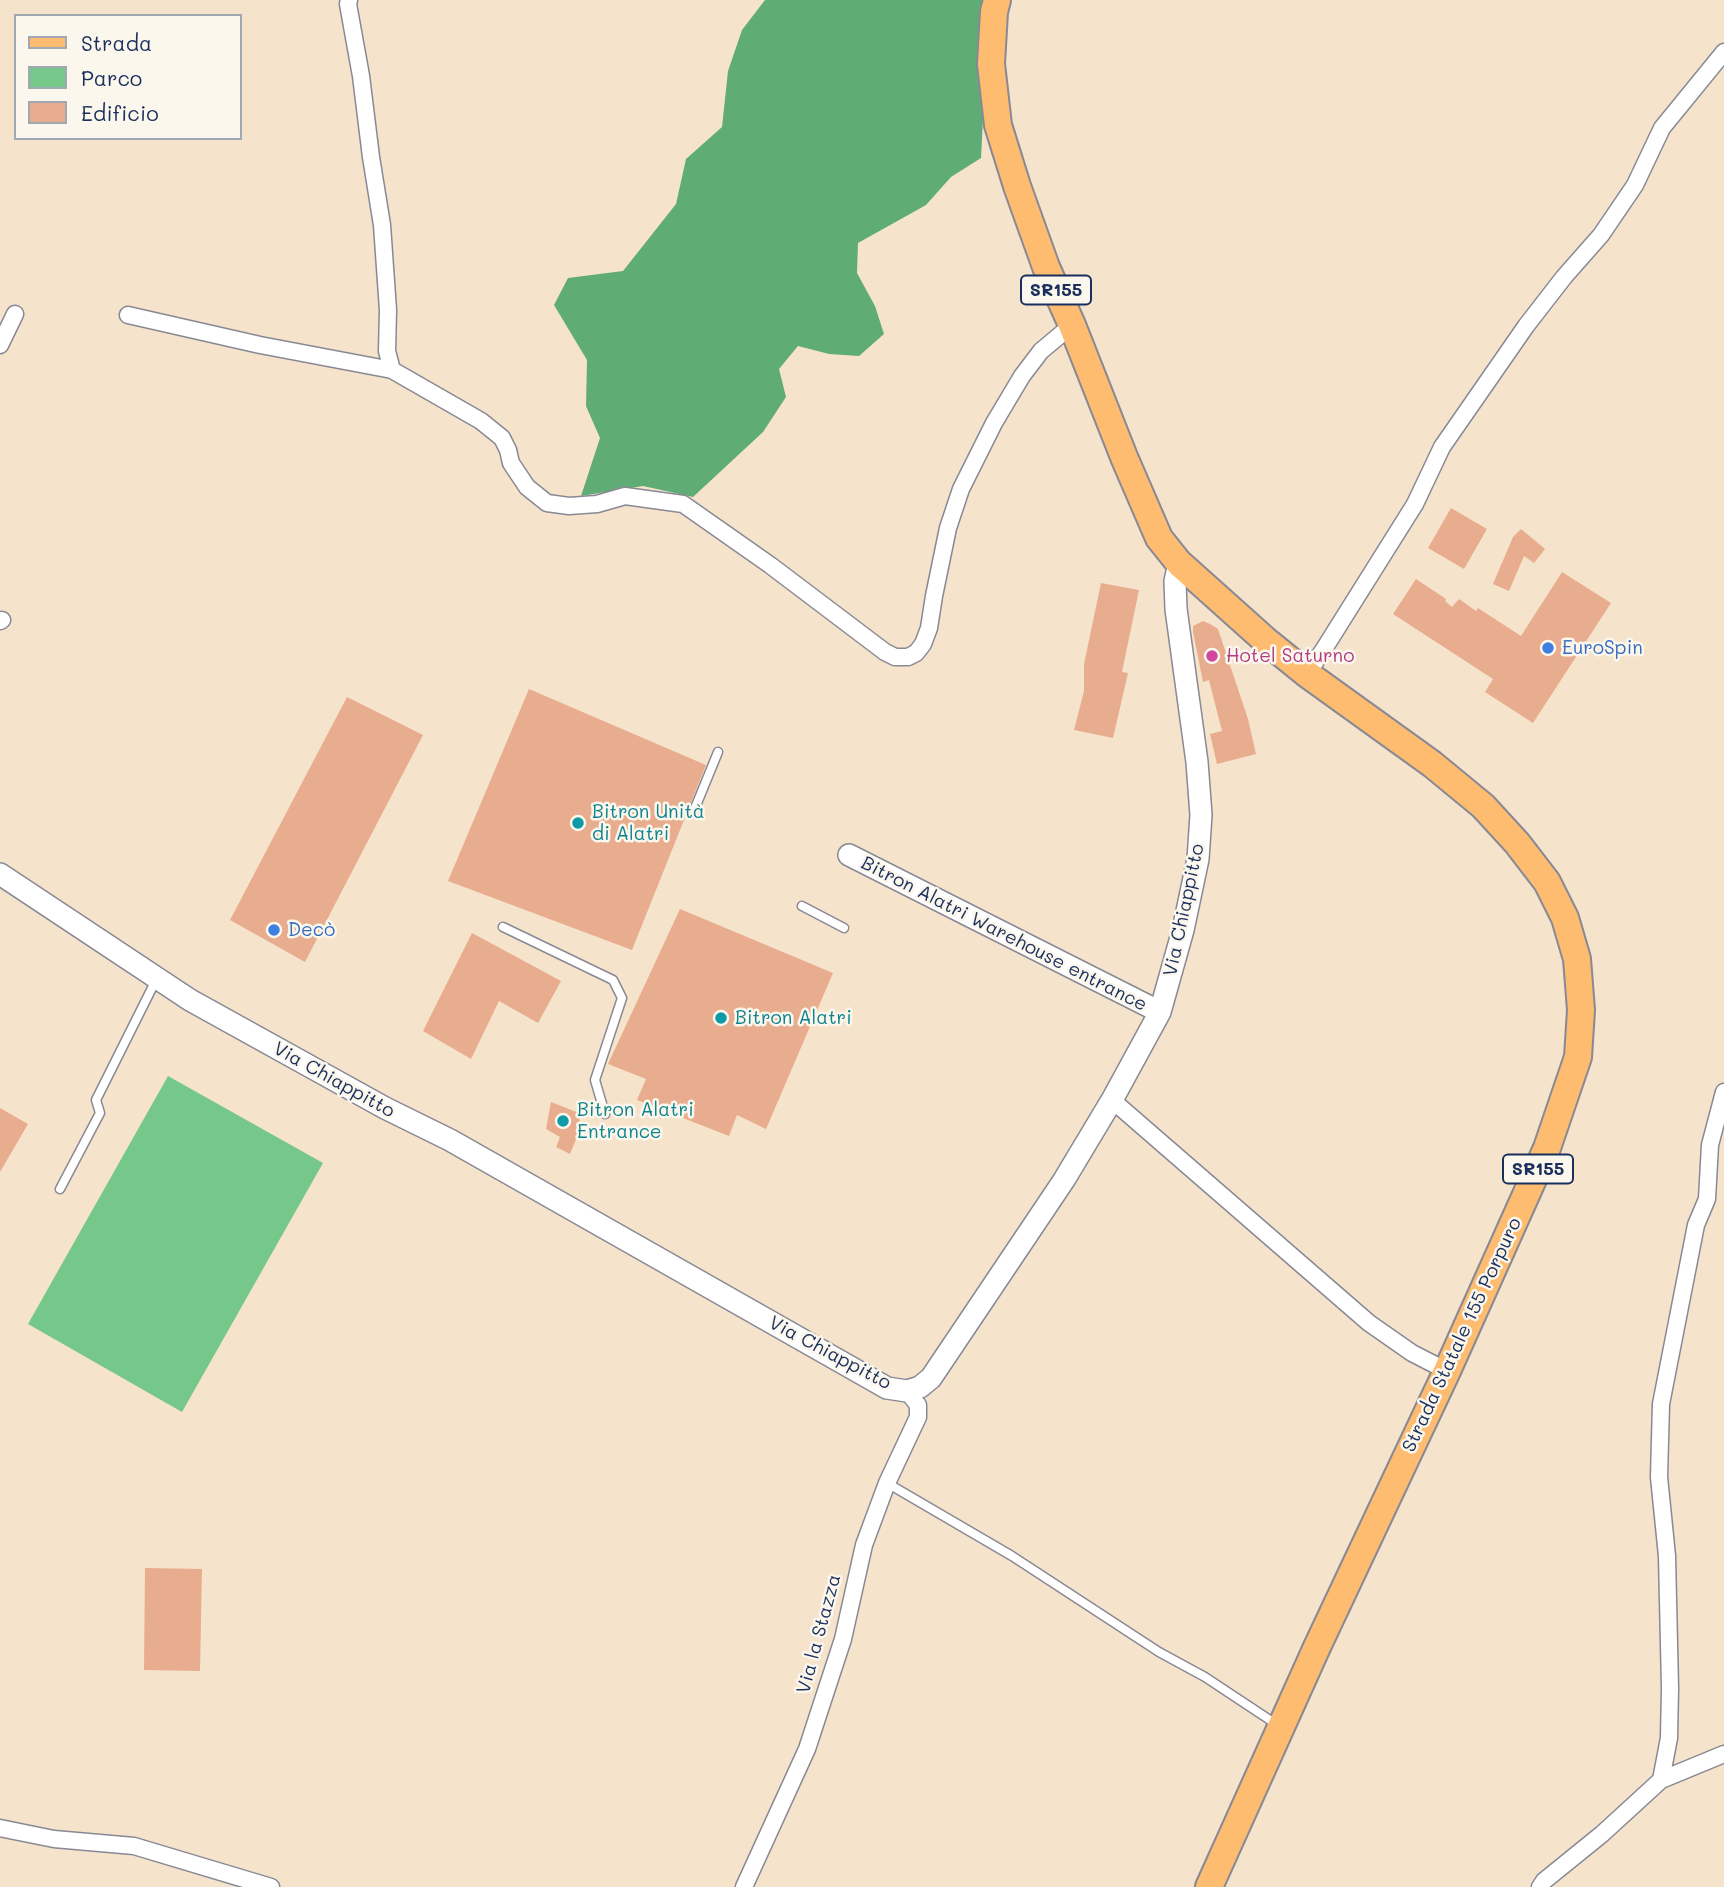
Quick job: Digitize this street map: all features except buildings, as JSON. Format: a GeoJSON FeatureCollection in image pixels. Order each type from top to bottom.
{"type":"FeatureCollection","features":[{"type":"Feature","properties":{"kind":"main road","name":"Strada Statale 155 Porpuro"},"geometry":{"type":"LineString","coordinates":[[997,0],[991,64],[998,125],[1046,267],[1159,538],[1179,563],[1265,640],[1307,674],[1432,764],[1483,806],[1517,843],[1547,882],[1565,918],[1577,959],[1581,1010],[1578,1057],[1547,1148],[1209,1887]]}},
{"type":"Feature","properties":{"kind":"street"},"geometry":{"type":"LineString","coordinates":[[349,0],[382,225],[388,310],[387,351],[391,370]]}},
{"type":"Feature","properties":{"kind":"street"},"geometry":{"type":"LineString","coordinates":[[1307,674],[1415,504],[1442,447],[1526,326],[1601,235],[1635,185],[1662,128],[1724,52]]}},
{"type":"Feature","properties":{"kind":"street"},"geometry":{"type":"LineString","coordinates":[[0,345],[15,314]]}},
{"type":"Feature","properties":{"kind":"street"},"geometry":{"type":"LineString","coordinates":[[128,315],[260,345],[391,370],[481,421],[502,438],[511,463],[527,487],[547,503],[569,506],[597,504],[625,496],[683,504],[895,657],[908,657],[916,653],[923,644],[929,628],[948,528],[961,489],[994,423],[1022,376],[1041,351],[1072,325]]}},
{"type":"Feature","properties":{"kind":"street","name":"Via Chiappitto"},"geometry":{"type":"LineString","coordinates":[[0,874],[190,1000],[472,1153],[887,1388],[907,1391],[920,1387],[931,1378],[1064,1180],[1160,1013],[1183,930],[1198,859],[1202,815],[1176,610],[1175,581],[1179,563]]}},
{"type":"Feature","properties":{"kind":"street","name":"Bitron Alatri Warehouse entrance"},"geometry":{"type":"LineString","coordinates":[[849,855],[1160,1013]]}},
{"type":"Feature","properties":{"kind":"street"},"geometry":{"type":"LineString","coordinates":[[1661,1780],[1669,1738],[1670,1688],[1667,1556],[1659,1476],[1661,1404],[1696,1225],[1707,1199],[1710,1144],[1724,1092]]}},
{"type":"Feature","properties":{"kind":"street"},"geometry":{"type":"LineString","coordinates":[[1112,1100],[1368,1323],[1412,1353],[1447,1371]]}},
{"type":"Feature","properties":{"kind":"street","name":"Via la Stazza"},"geometry":{"type":"LineString","coordinates":[[744,1887],[807,1749],[843,1639],[864,1545],[887,1483],[918,1417],[918,1405],[907,1391]]}},
{"type":"Feature","properties":{"kind":"street"},"geometry":{"type":"LineString","coordinates":[[1540,1887],[1661,1780],[1724,1754]]}},
{"type":"Feature","properties":{"kind":"street"},"geometry":{"type":"LineString","coordinates":[[0,1828],[54,1839],[134,1846],[271,1887]]}},
{"type":"Feature","properties":{"kind":"lane"},"geometry":{"type":"LineString","coordinates":[[693,813],[718,752]]}},
{"type":"Feature","properties":{"kind":"lane"},"geometry":{"type":"LineString","coordinates":[[802,906],[844,928]]}},
{"type":"Feature","properties":{"kind":"lane"},"geometry":{"type":"LineString","coordinates":[[503,927],[614,980],[622,998],[595,1080],[605,1114]]}},
{"type":"Feature","properties":{"kind":"lane"},"geometry":{"type":"LineString","coordinates":[[60,1189],[100,1113],[96,1100],[157,978]]}},
{"type":"Feature","properties":{"kind":"lane"},"geometry":{"type":"LineString","coordinates":[[887,1483],[1012,1556],[1159,1652],[1205,1676],[1281,1728]]}},
{"type":"Feature","properties":{"kind":"green space"},"geometry":{"type":"Polygon","coordinates":[[[765,0],[989,0],[981,158],[951,177],[926,205],[858,243],[857,273],[875,306],[884,334],[859,356],[829,354],[798,346],[779,369],[786,397],[763,432],[693,497],[643,486],[581,496],[600,438],[586,406],[587,360],[554,305],[568,278],[623,271],[676,204],[686,159],[722,127],[728,71],[742,30],[765,0]]]}},
{"type":"Feature","properties":{"kind":"green space"},"geometry":{"type":"Polygon","coordinates":[[[168,1076],[323,1163],[182,1412],[28,1324],[168,1076]]]}},
{"type":"Feature","properties":{"kind":"place","name":"EuroSpin"},"geometry":{"type":"Point","coordinates":[1548,648]}},
{"type":"Feature","properties":{"kind":"place","name":"Hotel Saturno"},"geometry":{"type":"Point","coordinates":[1212,656]}},
{"type":"Feature","properties":{"kind":"place","name":"Bitron Unità di Alatri"},"geometry":{"type":"Point","coordinates":[578,823]}},
{"type":"Feature","properties":{"kind":"place","name":"Decò"},"geometry":{"type":"Point","coordinates":[274,930]}},
{"type":"Feature","properties":{"kind":"place","name":"Bitron Alatri"},"geometry":{"type":"Point","coordinates":[721,1018]}},
{"type":"Feature","properties":{"kind":"place","name":"Bitron Alatri Entrance"},"geometry":{"type":"Point","coordinates":[563,1121]}}]}
